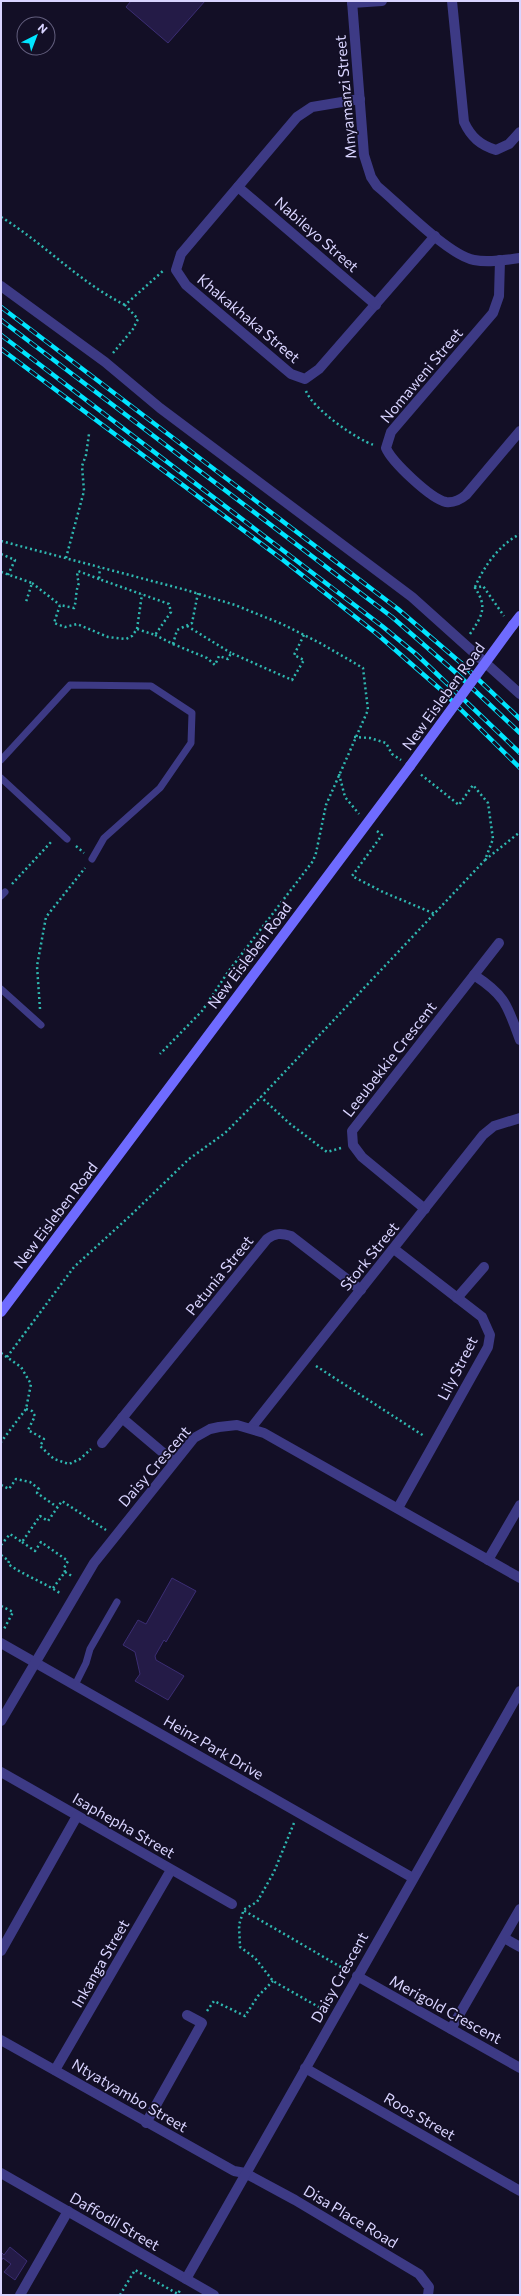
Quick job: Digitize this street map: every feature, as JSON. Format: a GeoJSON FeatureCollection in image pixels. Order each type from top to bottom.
{"type":"FeatureCollection","features":[{"type":"Feature","properties":{"kind":"main road","name":"New Eisleben Road"},"geometry":{"type":"LineString","coordinates":[[1,1312],[410,766],[520,616]]}},
{"type":"Feature","properties":{"kind":"street"},"geometry":{"type":"LineString","coordinates":[[352,2],[382,1]]}},
{"type":"Feature","properties":{"kind":"street"},"geometry":{"type":"LineString","coordinates":[[452,1],[464,122],[469,132],[482,144],[496,150],[509,144],[520,132]]}},
{"type":"Feature","properties":{"kind":"street","name":"Mnyamanzi Street"},"geometry":{"type":"LineString","coordinates":[[352,2],[364,154],[371,177],[377,186],[435,236],[466,258],[475,260],[520,258]]}},
{"type":"Feature","properties":{"kind":"street","name":"Khakakhaka Street"},"geometry":{"type":"LineString","coordinates":[[360,99],[330,102],[312,107],[304,112],[181,254],[176,270],[186,285],[290,374],[305,379],[319,369],[435,236]]}},
{"type":"Feature","properties":{"kind":"street","name":"Nabileyo Street"},"geometry":{"type":"LineString","coordinates":[[238,187],[376,304]]}},
{"type":"Feature","properties":{"kind":"street","name":"Nomaweni Street"},"geometry":{"type":"LineString","coordinates":[[500,260],[499,296],[493,313],[391,432],[386,448],[392,460],[435,497],[451,502],[459,500],[466,495],[520,431]]}},
{"type":"Feature","properties":{"kind":"street"},"geometry":{"type":"LineString","coordinates":[[1,286],[105,362],[160,408],[412,597],[520,694]]}},
{"type":"Feature","properties":{"kind":"street","name":"Leeubekkie Crescent"},"geometry":{"type":"LineString","coordinates":[[353,1144],[351,1137],[355,1126],[498,943]]}},
{"type":"Feature","properties":{"kind":"street"},"geometry":{"type":"LineString","coordinates":[[474,974],[494,988],[503,998],[520,1040]]}},
{"type":"Feature","properties":{"kind":"street","name":"Stork Street"},"geometry":{"type":"LineString","coordinates":[[251,1428],[489,1129],[520,1118]]}},
{"type":"Feature","properties":{"kind":"street"},"geometry":{"type":"LineString","coordinates":[[353,1144],[362,1158],[425,1209]]}},
{"type":"Feature","properties":{"kind":"street","name":"Petunia Street"},"geometry":{"type":"LineString","coordinates":[[102,1443],[267,1239],[274,1234],[282,1233],[291,1236],[361,1290]]}},
{"type":"Feature","properties":{"kind":"street","name":"Lily Street"},"geometry":{"type":"LineString","coordinates":[[394,1249],[482,1317],[488,1326],[490,1342],[398,1508]]}},
{"type":"Feature","properties":{"kind":"street"},"geometry":{"type":"LineString","coordinates":[[457,1298],[484,1267]]}},
{"type":"Feature","properties":{"kind":"street"},"geometry":{"type":"LineString","coordinates":[[122,1418],[174,1462]]}},
{"type":"Feature","properties":{"kind":"street","name":"Daisy Crescent"},"geometry":{"type":"LineString","coordinates":[[1,1721],[34,1662],[82,1583],[115,1536],[194,1438],[210,1429],[237,1425],[264,1433],[520,1578]]}},
{"type":"Feature","properties":{"kind":"street"},"geometry":{"type":"LineString","coordinates":[[488,1560],[520,1505]]}},
{"type":"Feature","properties":{"kind":"street","name":"Heinz Park Drive"},"geometry":{"type":"LineString","coordinates":[[1,1643],[413,1878]]}},
{"type":"Feature","properties":{"kind":"street","name":"Daisy Crescent"},"geometry":{"type":"LineString","coordinates":[[186,2279],[357,1976],[518,1697]]}},
{"type":"Feature","properties":{"kind":"street","name":"Isaphepha Street"},"geometry":{"type":"LineString","coordinates":[[1,1772],[170,1870],[232,1904]]}},
{"type":"Feature","properties":{"kind":"street"},"geometry":{"type":"LineString","coordinates":[[1,1951],[77,1816]]}},
{"type":"Feature","properties":{"kind":"street","name":"Inkanga Street"},"geometry":{"type":"LineString","coordinates":[[55,2070],[170,1870]]}},
{"type":"Feature","properties":{"kind":"street"},"geometry":{"type":"LineString","coordinates":[[451,2029],[520,1909]]}},
{"type":"Feature","properties":{"kind":"street"},"geometry":{"type":"LineString","coordinates":[[504,1938],[520,1947]]}},
{"type":"Feature","properties":{"kind":"street","name":"Merigold Crescent"},"geometry":{"type":"LineString","coordinates":[[357,1976],[520,2068]]}},
{"type":"Feature","properties":{"kind":"street"},"geometry":{"type":"LineString","coordinates":[[146,2123],[202,2023],[187,2015]]}},
{"type":"Feature","properties":{"kind":"street","name":"Ntyatyambo Street"},"geometry":{"type":"LineString","coordinates":[[1,2040],[146,2123],[234,2171],[245,2173]]}},
{"type":"Feature","properties":{"kind":"street","name":"Roos Street"},"geometry":{"type":"LineString","coordinates":[[305,2068],[520,2191]]}},
{"type":"Feature","properties":{"kind":"street","name":"Daffodil Street"},"geometry":{"type":"LineString","coordinates":[[1,2173],[214,2295]]}},
{"type":"Feature","properties":{"kind":"street","name":"Disa Place Road"},"geometry":{"type":"LineString","coordinates":[[245,2173],[295,2200],[419,2274],[429,2287],[428,2295]]}},
{"type":"Feature","properties":{"kind":"street"},"geometry":{"type":"LineString","coordinates":[[20,2295],[68,2211]]}},
{"type":"Feature","properties":{"kind":"lane"},"geometry":{"type":"LineString","coordinates":[[1,760],[70,686],[151,686],[192,713],[191,743],[160,788],[104,838],[92,859]]}},
{"type":"Feature","properties":{"kind":"lane"},"geometry":{"type":"LineString","coordinates":[[1,778],[67,839]]}},
{"type":"Feature","properties":{"kind":"lane"},"geometry":{"type":"LineString","coordinates":[[1,988],[41,1025]]}},
{"type":"Feature","properties":{"kind":"lane"},"geometry":{"type":"LineString","coordinates":[[75,1686],[86,1663],[90,1650],[117,1602]]}},
{"type":"Feature","properties":{"kind":"path"},"geometry":{"type":"LineString","coordinates":[[1,217],[28,234],[89,285],[125,305],[138,319],[133,329],[105,362]]}},
{"type":"Feature","properties":{"kind":"path"},"geometry":{"type":"LineString","coordinates":[[125,305],[162,270],[176,270]]}},
{"type":"Feature","properties":{"kind":"path"},"geometry":{"type":"LineString","coordinates":[[305,379],[308,396],[316,406],[363,442],[386,448]]}},
{"type":"Feature","properties":{"kind":"path"},"geometry":{"type":"LineString","coordinates":[[66,558],[84,490],[82,466],[89,434]]}},
{"type":"Feature","properties":{"kind":"path"},"geometry":{"type":"LineString","coordinates":[[475,588],[483,570],[509,540],[520,534]]}},
{"type":"Feature","properties":{"kind":"path"},"geometry":{"type":"LineString","coordinates":[[1,542],[198,593],[235,605],[304,635],[363,668],[368,710],[354,737],[326,805],[316,854],[313,860],[228,972],[202,1011],[160,1054]]}},
{"type":"Feature","properties":{"kind":"path"},"geometry":{"type":"LineString","coordinates":[[1,554],[15,560],[8,575]]}},
{"type":"Feature","properties":{"kind":"path"},"geometry":{"type":"LineString","coordinates":[[99,579],[100,568]]}},
{"type":"Feature","properties":{"kind":"path"},"geometry":{"type":"LineString","coordinates":[[1,572],[32,583],[60,605],[74,608],[77,601],[76,591],[79,583],[77,576],[78,571],[169,604],[171,612],[156,635]]}},
{"type":"Feature","properties":{"kind":"path"},"geometry":{"type":"LineString","coordinates":[[26,602],[32,583]]}},
{"type":"Feature","properties":{"kind":"path"},"geometry":{"type":"LineString","coordinates":[[475,588],[483,586],[491,596],[500,612],[513,625]]}},
{"type":"Feature","properties":{"kind":"path"},"geometry":{"type":"LineString","coordinates":[[463,644],[482,616],[482,599],[475,588]]}},
{"type":"Feature","properties":{"kind":"path"},"geometry":{"type":"LineString","coordinates":[[173,644],[177,630],[192,623],[198,593]]}},
{"type":"Feature","properties":{"kind":"path"},"geometry":{"type":"LineString","coordinates":[[60,605],[54,623],[65,627],[77,624],[108,637],[126,639],[132,636],[137,629],[142,594]]}},
{"type":"Feature","properties":{"kind":"path"},"geometry":{"type":"LineString","coordinates":[[187,626],[231,653],[292,680],[304,660],[294,654],[304,635]]}},
{"type":"Feature","properties":{"kind":"path"},"geometry":{"type":"LineString","coordinates":[[137,629],[156,635],[173,644],[207,658],[215,665],[219,656],[228,659],[231,653]]}},
{"type":"Feature","properties":{"kind":"path"},"geometry":{"type":"LineString","coordinates":[[354,737],[370,738],[386,743],[392,754],[410,766],[459,805],[473,785],[488,803],[493,839],[485,860]]}},
{"type":"Feature","properties":{"kind":"path"},"geometry":{"type":"LineString","coordinates":[[339,774],[345,797],[367,823],[382,835],[352,876],[383,892],[435,914]]}},
{"type":"Feature","properties":{"kind":"path"},"geometry":{"type":"LineString","coordinates":[[3,894],[60,832]]}},
{"type":"Feature","properties":{"kind":"path"},"geometry":{"type":"LineString","coordinates":[[7,1357],[74,1267],[131,1216],[189,1159],[225,1133],[261,1097],[485,860],[520,832]]}},
{"type":"Feature","properties":{"kind":"path"},"geometry":{"type":"LineString","coordinates":[[41,1025],[37,966],[46,917],[92,859],[67,839]]}},
{"type":"Feature","properties":{"kind":"path"},"geometry":{"type":"LineString","coordinates":[[261,1097],[289,1123],[327,1152],[353,1144]]}},
{"type":"Feature","properties":{"kind":"path"},"geometry":{"type":"LineString","coordinates":[[1,1353],[21,1367],[31,1384],[26,1409],[1,1442]]}},
{"type":"Feature","properties":{"kind":"path"},"geometry":{"type":"LineString","coordinates":[[305,1360],[434,1443]]}},
{"type":"Feature","properties":{"kind":"path"},"geometry":{"type":"LineString","coordinates":[[26,1409],[32,1411],[35,1416],[28,1430],[44,1439],[40,1446],[54,1459],[69,1464],[80,1459],[102,1443]]}},
{"type":"Feature","properties":{"kind":"path"},"geometry":{"type":"LineString","coordinates":[[1,1485],[9,1489],[16,1479],[30,1482],[39,1489],[37,1493],[57,1507]]}},
{"type":"Feature","properties":{"kind":"path"},"geometry":{"type":"LineString","coordinates":[[22,1542],[40,1516],[48,1521],[62,1501],[115,1536]]}},
{"type":"Feature","properties":{"kind":"path"},"geometry":{"type":"LineString","coordinates":[[1,1546],[10,1534],[35,1551],[41,1542],[62,1556],[68,1561],[64,1568],[65,1572],[53,1588]]}},
{"type":"Feature","properties":{"kind":"path"},"geometry":{"type":"LineString","coordinates":[[1,1555],[9,1561],[8,1564],[16,1570],[53,1588],[72,1600]]}},
{"type":"Feature","properties":{"kind":"path"},"geometry":{"type":"LineString","coordinates":[[65,1572],[82,1583]]}},
{"type":"Feature","properties":{"kind":"path"},"geometry":{"type":"LineString","coordinates":[[1,1606],[13,1612],[1,1635]]}},
{"type":"Feature","properties":{"kind":"path"},"geometry":{"type":"LineString","coordinates":[[298,1813],[274,1872],[257,1902],[243,1910],[239,1925],[240,1947],[255,1958],[273,1981],[309,1999],[334,2017]]}},
{"type":"Feature","properties":{"kind":"path"},"geometry":{"type":"LineString","coordinates":[[232,1904],[357,1976]]}},
{"type":"Feature","properties":{"kind":"path"},"geometry":{"type":"LineString","coordinates":[[202,2023],[214,2001],[245,2016],[258,1996],[273,1981]]}},
{"type":"Feature","properties":{"kind":"path"},"geometry":{"type":"LineString","coordinates":[[120,2295],[135,2270],[178,2294],[186,2279]]}},
{"type":"Feature","properties":{"kind":"building"},"geometry":{"type":"Polygon","coordinates":[[[131,1],[205,1],[168,43],[126,7],[131,1]]]}},
{"type":"Feature","properties":{"kind":"building"},"geometry":{"type":"Polygon","coordinates":[[[172,1578],[196,1591],[166,1642],[164,1640],[155,1656],[156,1660],[184,1676],[168,1700],[135,1681],[140,1674],[135,1652],[123,1645],[138,1620],[146,1624],[172,1578]]]}},
{"type":"Feature","properties":{"kind":"building"},"geometry":{"type":"Polygon","coordinates":[[[10,2247],[27,2261],[15,2280],[4,2272],[11,2264],[3,2258],[1,2261],[1,2252],[4,2255],[10,2247]]]}},
{"type":"Feature","properties":{"kind":"railway"},"geometry":{"type":"LineString","coordinates":[[1,307],[398,609],[461,663],[520,719]]}},
{"type":"Feature","properties":{"kind":"railway"},"geometry":{"type":"LineString","coordinates":[[1,320],[392,617],[454,671],[520,733]]}},
{"type":"Feature","properties":{"kind":"railway"},"geometry":{"type":"LineString","coordinates":[[1,335],[382,626],[416,654],[520,753]]}},
{"type":"Feature","properties":{"kind":"railway"},"geometry":{"type":"LineString","coordinates":[[1,349],[283,560],[377,634],[440,689],[520,768]]}}]}
